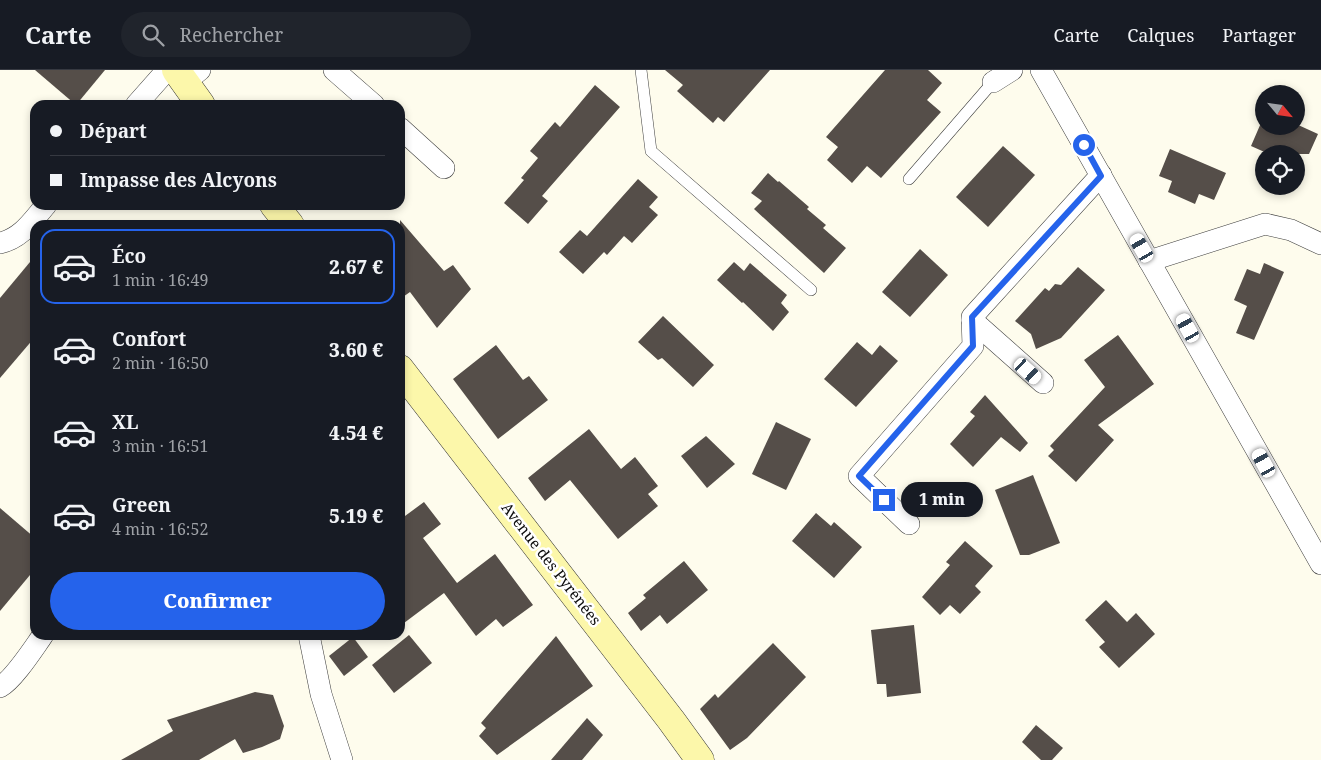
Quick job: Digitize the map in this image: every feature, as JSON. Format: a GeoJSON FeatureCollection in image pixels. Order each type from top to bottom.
{"type":"FeatureCollection","features":[{"type":"Feature","properties":{"kind":"main road"},"geometry":{"type":"LineString","coordinates":[[182,73],[199,100]]}},
{"type":"Feature","properties":{"kind":"main road","name":"Avenue des Pyrénées"},"geometry":{"type":"LineString","coordinates":[[405,374],[700,760]]}},
{"type":"Feature","properties":{"kind":"street"},"geometry":{"type":"LineString","coordinates":[[334,70],[368,100]]}},
{"type":"Feature","properties":{"kind":"street"},"geometry":{"type":"LineString","coordinates":[[993,82],[1012,70]]}},
{"type":"Feature","properties":{"kind":"street"},"geometry":{"type":"LineString","coordinates":[[1041,70],[1321,564]]}},
{"type":"Feature","properties":{"kind":"street"},"geometry":{"type":"LineString","coordinates":[[143,100],[182,73]]}},
{"type":"Feature","properties":{"kind":"street"},"geometry":{"type":"LineString","coordinates":[[405,133],[444,168]]}},
{"type":"Feature","properties":{"kind":"street"},"geometry":{"type":"LineString","coordinates":[[909,524],[859,476],[973,346],[972,317],[1101,176]]}},
{"type":"Feature","properties":{"kind":"street"},"geometry":{"type":"LineString","coordinates":[[33,220],[42,210]]}},
{"type":"Feature","properties":{"kind":"street"},"geometry":{"type":"LineString","coordinates":[[0,243],[13,240],[30,223]]}},
{"type":"Feature","properties":{"kind":"street"},"geometry":{"type":"LineString","coordinates":[[1149,260],[1265,224],[1291,230],[1321,244]]}},
{"type":"Feature","properties":{"kind":"street"},"geometry":{"type":"LineString","coordinates":[[972,320],[1043,384]]}},
{"type":"Feature","properties":{"kind":"street"},"geometry":{"type":"LineString","coordinates":[[0,687],[15,673],[39,640]]}},
{"type":"Feature","properties":{"kind":"street"},"geometry":{"type":"LineString","coordinates":[[310,640],[321,694],[342,760]]}},
{"type":"Feature","properties":{"kind":"lane"},"geometry":{"type":"LineString","coordinates":[[641,70],[650,151],[810,290]]}},
{"type":"Feature","properties":{"kind":"lane"},"geometry":{"type":"LineString","coordinates":[[909,179],[993,82]]}},
{"type":"Feature","properties":{"kind":"building"},"geometry":{"type":"Polygon","coordinates":[[[35,70],[105,70],[80,100],[70,100],[35,70]]]}},
{"type":"Feature","properties":{"kind":"building"},"geometry":{"type":"Polygon","coordinates":[[[665,70],[770,70],[724,122],[718,117],[713,123],[677,91],[683,85],[665,70]]]}},
{"type":"Feature","properties":{"kind":"building"},"geometry":{"type":"Polygon","coordinates":[[[885,70],[928,70],[942,83],[927,100],[941,112],[881,178],[867,166],[852,183],[827,160],[838,147],[826,137],[885,70]]]}},
{"type":"Feature","properties":{"kind":"building"},"geometry":{"type":"Polygon","coordinates":[[[595,85],[620,107],[542,196],[548,201],[528,224],[504,203],[524,180],[521,178],[538,158],[530,151],[555,122],[560,127],[595,85]]]}},
{"type":"Feature","properties":{"kind":"building"},"geometry":{"type":"Polygon","coordinates":[[[1305,128],[1318,134],[1309,154],[1305,154],[1305,145],[1255,145],[1255,148],[1251,146],[1256,135],[1305,135],[1305,128]]]}},
{"type":"Feature","properties":{"kind":"building"},"geometry":{"type":"Polygon","coordinates":[[[1003,146],[1035,175],[988,227],[956,197],[1003,146]]]}},
{"type":"Feature","properties":{"kind":"building"},"geometry":{"type":"Polygon","coordinates":[[[1170,149],[1226,173],[1214,200],[1199,194],[1195,204],[1168,192],[1172,181],[1159,176],[1170,149]]]}},
{"type":"Feature","properties":{"kind":"building"},"geometry":{"type":"Polygon","coordinates":[[[768,173],[809,207],[807,209],[826,225],[823,228],[846,248],[824,273],[754,209],[762,201],[751,193],[768,173]]]}},
{"type":"Feature","properties":{"kind":"building"},"geometry":{"type":"Polygon","coordinates":[[[638,179],[658,197],[649,207],[658,215],[632,243],[624,236],[607,255],[604,252],[583,274],[559,252],[580,230],[587,236],[638,179]]]}},
{"type":"Feature","properties":{"kind":"building"},"geometry":{"type":"Polygon","coordinates":[[[405,226],[444,271],[453,265],[471,289],[437,328],[410,292],[405,296],[405,226]]]}},
{"type":"Feature","properties":{"kind":"building"},"geometry":{"type":"Polygon","coordinates":[[[920,249],[948,275],[910,317],[882,292],[920,249]]]}},
{"type":"Feature","properties":{"kind":"building"},"geometry":{"type":"Polygon","coordinates":[[[30,262],[30,343],[0,378],[0,298],[30,262]]]}},
{"type":"Feature","properties":{"kind":"building"},"geometry":{"type":"Polygon","coordinates":[[[734,262],[744,271],[750,263],[787,295],[781,303],[789,312],[773,331],[717,280],[734,262]]]}},
{"type":"Feature","properties":{"kind":"building"},"geometry":{"type":"Polygon","coordinates":[[[1264,263],[1284,272],[1254,340],[1236,333],[1247,306],[1234,300],[1247,269],[1260,274],[1264,263]]]}},
{"type":"Feature","properties":{"kind":"building"},"geometry":{"type":"Polygon","coordinates":[[[1078,267],[1105,290],[1061,338],[1036,349],[1031,334],[1015,321],[1045,288],[1049,291],[1055,284],[1061,285],[1078,267]]]}},
{"type":"Feature","properties":{"kind":"building"},"geometry":{"type":"Polygon","coordinates":[[[663,316],[714,365],[693,387],[662,358],[658,360],[638,342],[663,316]]]}},
{"type":"Feature","properties":{"kind":"building"},"geometry":{"type":"Polygon","coordinates":[[[1118,335],[1154,384],[1098,425],[1114,440],[1076,482],[1048,456],[1054,450],[1050,446],[1105,387],[1084,360],[1118,335]]]}},
{"type":"Feature","properties":{"kind":"building"},"geometry":{"type":"Polygon","coordinates":[[[857,342],[872,355],[880,345],[898,361],[856,407],[824,379],[857,342]]]}},
{"type":"Feature","properties":{"kind":"building"},"geometry":{"type":"Polygon","coordinates":[[[496,345],[523,380],[529,376],[548,400],[498,439],[453,379],[496,345]]]}},
{"type":"Feature","properties":{"kind":"building"},"geometry":{"type":"Polygon","coordinates":[[[985,395],[1028,443],[1020,452],[1001,437],[973,467],[950,444],[975,416],[970,412],[985,395]]]}},
{"type":"Feature","properties":{"kind":"building"},"geometry":{"type":"Polygon","coordinates":[[[776,422],[811,439],[786,490],[752,474],[776,422]]]}},
{"type":"Feature","properties":{"kind":"building"},"geometry":{"type":"Polygon","coordinates":[[[589,429],[621,469],[635,457],[658,486],[648,494],[658,506],[618,539],[570,480],[545,501],[528,478],[589,429]]]}},
{"type":"Feature","properties":{"kind":"building"},"geometry":{"type":"Polygon","coordinates":[[[706,436],[735,464],[707,488],[681,456],[706,436]]]}},
{"type":"Feature","properties":{"kind":"building"},"geometry":{"type":"Polygon","coordinates":[[[1033,475],[1060,543],[1029,555],[1020,555],[995,490],[1033,475]]]}},
{"type":"Feature","properties":{"kind":"building"},"geometry":{"type":"Polygon","coordinates":[[[424,502],[441,524],[423,538],[457,583],[495,554],[533,605],[503,627],[496,619],[476,636],[444,593],[405,622],[405,516],[424,502]]]}},
{"type":"Feature","properties":{"kind":"building"},"geometry":{"type":"Polygon","coordinates":[[[0,508],[30,534],[30,575],[0,611],[0,508]]]}},
{"type":"Feature","properties":{"kind":"building"},"geometry":{"type":"Polygon","coordinates":[[[816,513],[831,526],[834,522],[862,547],[834,578],[792,541],[816,513]]]}},
{"type":"Feature","properties":{"kind":"building"},"geometry":{"type":"Polygon","coordinates":[[[965,541],[993,566],[975,586],[981,592],[960,614],[950,605],[940,615],[922,597],[950,565],[946,562],[965,541]]]}},
{"type":"Feature","properties":{"kind":"building"},"geometry":{"type":"Polygon","coordinates":[[[684,561],[708,590],[667,624],[660,615],[641,631],[628,613],[646,598],[643,595],[684,561]]]}},
{"type":"Feature","properties":{"kind":"building"},"geometry":{"type":"Polygon","coordinates":[[[1106,600],[1127,622],[1136,613],[1155,634],[1119,668],[1099,647],[1105,642],[1085,620],[1106,600]]]}},
{"type":"Feature","properties":{"kind":"building"},"geometry":{"type":"Polygon","coordinates":[[[914,625],[921,693],[887,697],[886,684],[877,684],[871,630],[914,625]]]}},
{"type":"Feature","properties":{"kind":"building"},"geometry":{"type":"Polygon","coordinates":[[[409,635],[432,663],[394,693],[372,665],[409,635]]]}},
{"type":"Feature","properties":{"kind":"building"},"geometry":{"type":"Polygon","coordinates":[[[556,636],[593,686],[497,755],[479,736],[486,728],[481,723],[556,636]]]}},
{"type":"Feature","properties":{"kind":"building"},"geometry":{"type":"Polygon","coordinates":[[[349,640],[355,640],[368,657],[344,676],[329,656],[349,640]]]}},
{"type":"Feature","properties":{"kind":"building"},"geometry":{"type":"Polygon","coordinates":[[[773,643],[806,677],[747,738],[730,750],[700,709],[715,694],[718,698],[773,643]]]}},
{"type":"Feature","properties":{"kind":"building"},"geometry":{"type":"Polygon","coordinates":[[[255,692],[273,695],[284,726],[280,739],[243,753],[235,739],[199,760],[121,760],[173,731],[167,720],[255,692]]]}},
{"type":"Feature","properties":{"kind":"building"},"geometry":{"type":"Polygon","coordinates":[[[587,718],[603,735],[582,760],[551,760],[587,718]]]}},
{"type":"Feature","properties":{"kind":"building"},"geometry":{"type":"Polygon","coordinates":[[[1036,725],[1063,748],[1052,760],[1041,760],[1022,742],[1036,725]]]}},
{"type":"Feature","properties":{"kind":"route"},"geometry":{"type":"LineString","coordinates":[[884,500],[859,476],[973,346],[972,317],[1101,176],[1084,145]]}}]}
